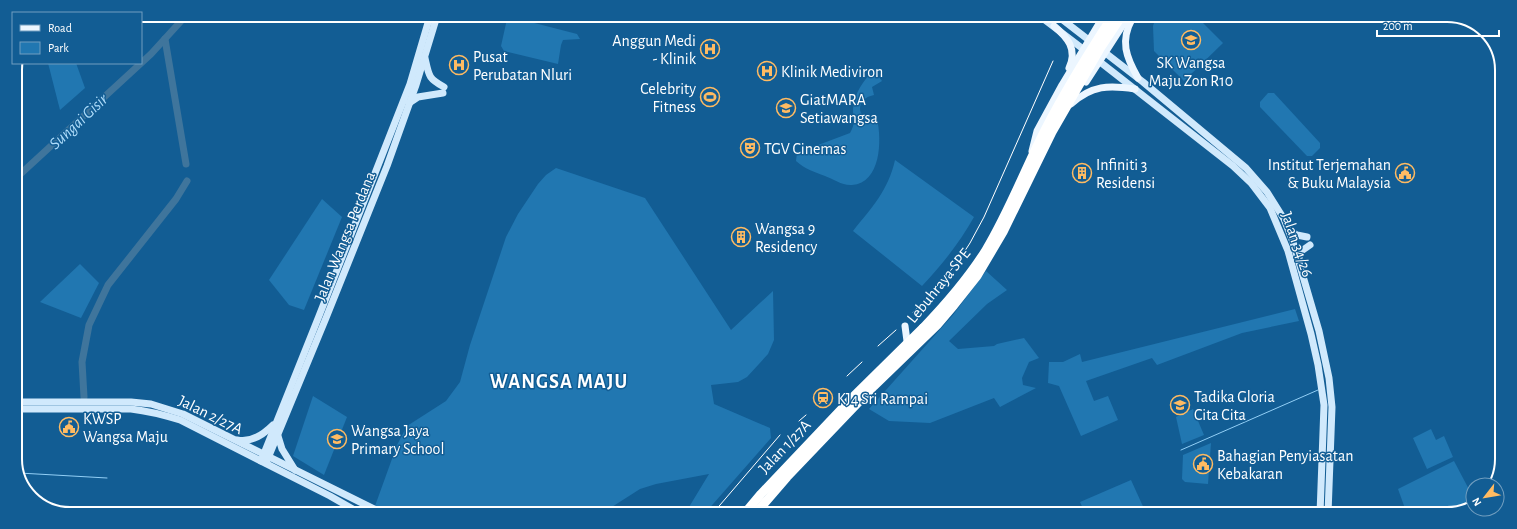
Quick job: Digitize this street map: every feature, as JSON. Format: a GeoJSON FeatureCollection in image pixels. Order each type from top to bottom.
{"type":"FeatureCollection","features":[{"type":"Feature","properties":{"kind":"highway","name":"Lebuhraya SPE"},"geometry":{"type":"LineString","coordinates":[[750,507],[852,398],[942,309],[958,289],[986,250],[1046,129],[1093,40],[1107,22]]}},
{"type":"Feature","properties":{"kind":"highway","name":"Lebuhraya SPE"},"geometry":{"type":"LineString","coordinates":[[760,507],[874,386],[936,325],[954,305],[976,276],[1003,232],[1052,132],[1074,91],[1117,22]]}},
{"type":"Feature","properties":{"kind":"main road","name":"Jalan Wangsa Perdana"},"geometry":{"type":"LineString","coordinates":[[265,459],[276,423],[410,84],[428,22]]}},
{"type":"Feature","properties":{"kind":"main road","name":"Jalan Wangsa Perdana"},"geometry":{"type":"LineString","coordinates":[[265,459],[278,436],[386,166],[425,58],[436,22]]}},
{"type":"Feature","properties":{"kind":"main road","name":"Jalan 34/26"},"geometry":{"type":"LineString","coordinates":[[1048,22],[1232,166],[1251,183],[1270,208],[1288,251],[1318,365],[1324,405],[1320,507]]}},
{"type":"Feature","properties":{"kind":"main road","name":"Jalan 34/26"},"geometry":{"type":"LineString","coordinates":[[1066,22],[1093,40],[1105,52],[1246,168],[1262,185],[1276,205],[1290,231],[1319,331],[1329,378],[1332,407],[1328,507]]}},
{"type":"Feature","properties":{"kind":"main road"},"geometry":{"type":"LineString","coordinates":[[1062,86],[1084,49],[1093,40],[1101,22]]}},
{"type":"Feature","properties":{"kind":"main road","name":"Jalan 1/27A"},"geometry":{"type":"LineString","coordinates":[[761,507],[864,398],[945,319],[989,260],[1008,227],[1042,156],[1072,104],[1125,22]]}},
{"type":"Feature","properties":{"kind":"main road"},"geometry":{"type":"LineString","coordinates":[[1130,22],[1127,27],[1125,43],[1129,62],[1138,78]]}},
{"type":"Feature","properties":{"kind":"main road"},"geometry":{"type":"LineString","coordinates":[[1054,26],[1065,35],[1070,42],[1072,49],[1071,65],[1062,86]]}},
{"type":"Feature","properties":{"kind":"main road"},"geometry":{"type":"LineString","coordinates":[[409,103],[418,97],[444,90],[432,80],[428,74],[425,58]]}},
{"type":"Feature","properties":{"kind":"main road","name":"Jalan 1/27A"},"geometry":{"type":"LineString","coordinates":[[746,507],[769,481],[940,309],[957,288],[984,248],[1032,151],[1037,131],[1062,86]]}},
{"type":"Feature","properties":{"kind":"main road"},"geometry":{"type":"LineString","coordinates":[[1072,104],[1080,96],[1091,90],[1102,87],[1113,86],[1134,89]]}},
{"type":"Feature","properties":{"kind":"main road"},"geometry":{"type":"LineString","coordinates":[[1290,231],[1297,235],[1307,237]]}},
{"type":"Feature","properties":{"kind":"main road"},"geometry":{"type":"LineString","coordinates":[[1300,264],[1300,252],[1310,245]]}},
{"type":"Feature","properties":{"kind":"main road"},"geometry":{"type":"LineString","coordinates":[[905,326],[907,341]]}},
{"type":"Feature","properties":{"kind":"main road","name":"Jalan 2/27A"},"geometry":{"type":"LineString","coordinates":[[22,402],[124,402],[151,404],[183,414],[231,439],[349,507]]}},
{"type":"Feature","properties":{"kind":"main road","name":"Jalan 2/27A"},"geometry":{"type":"LineString","coordinates":[[22,409],[124,409],[150,411],[180,420],[265,459],[296,471],[366,507]]}},
{"type":"Feature","properties":{"kind":"main road"},"geometry":{"type":"LineString","coordinates":[[231,439],[243,441],[252,440],[261,436],[276,423]]}},
{"type":"Feature","properties":{"kind":"main road"},"geometry":{"type":"LineString","coordinates":[[278,436],[282,449],[296,471]]}},
{"type":"Feature","properties":{"kind":"main road"},"geometry":{"type":"LineString","coordinates":[[330,496],[338,498],[356,507]]}},
{"type":"Feature","properties":{"kind":"green space"},"geometry":{"type":"Polygon","coordinates":[[[506,22],[530,22],[577,34],[580,39],[563,40],[558,64],[504,51],[501,46],[506,22]]]}},
{"type":"Feature","properties":{"kind":"green space"},"geometry":{"type":"Polygon","coordinates":[[[1154,22],[1202,22],[1223,43],[1184,81],[1154,51],[1153,26],[1154,22]]]}},
{"type":"Feature","properties":{"kind":"green space"},"geometry":{"type":"Polygon","coordinates":[[[48,64],[76,64],[85,88],[60,110],[48,64]]]}},
{"type":"Feature","properties":{"kind":"green space"},"geometry":{"type":"Polygon","coordinates":[[[874,70],[882,81],[872,87],[874,95],[867,97],[860,105],[860,110],[865,118],[877,119],[879,128],[879,149],[877,159],[874,169],[869,177],[862,182],[849,185],[810,170],[796,161],[797,153],[850,133],[854,124],[853,109],[856,97],[866,78],[874,70]]]}},
{"type":"Feature","properties":{"kind":"green space"},"geometry":{"type":"Polygon","coordinates":[[[1268,93],[1274,93],[1320,143],[1320,148],[1312,156],[1307,156],[1260,107],[1260,102],[1268,93]]]}},
{"type":"Feature","properties":{"kind":"green space"},"geometry":{"type":"Polygon","coordinates":[[[895,160],[974,217],[950,253],[922,286],[853,231],[884,190],[895,160]]]}},
{"type":"Feature","properties":{"kind":"green space"},"geometry":{"type":"Polygon","coordinates":[[[556,168],[645,198],[731,330],[773,291],[774,340],[768,354],[747,377],[738,382],[711,385],[714,404],[770,428],[771,438],[710,507],[689,507],[709,474],[656,484],[640,489],[612,507],[375,506],[397,445],[407,426],[446,401],[460,382],[470,345],[506,237],[518,214],[538,184],[546,175],[556,168]]]}},
{"type":"Feature","properties":{"kind":"green space"},"geometry":{"type":"Polygon","coordinates":[[[322,199],[342,217],[304,310],[289,305],[269,280],[322,199]]]}},
{"type":"Feature","properties":{"kind":"green space"},"geometry":{"type":"Polygon","coordinates":[[[80,264],[99,283],[81,318],[40,302],[80,264]]]}},
{"type":"Feature","properties":{"kind":"green space"},"geometry":{"type":"Polygon","coordinates":[[[986,271],[1007,290],[987,304],[949,341],[958,349],[994,346],[1024,338],[1039,358],[1029,362],[1022,378],[1023,385],[1036,388],[1000,407],[994,398],[930,423],[889,421],[869,409],[953,315],[986,271]]]}},
{"type":"Feature","properties":{"kind":"green space"},"geometry":{"type":"Polygon","coordinates":[[[1295,309],[1299,321],[1242,333],[1157,365],[1152,358],[1086,381],[1094,401],[1108,396],[1118,420],[1081,436],[1059,386],[1048,383],[1049,362],[1063,362],[1080,354],[1082,362],[1295,309]]]}},
{"type":"Feature","properties":{"kind":"green space"},"geometry":{"type":"Polygon","coordinates":[[[313,396],[347,417],[324,475],[293,456],[313,396]]]}},
{"type":"Feature","properties":{"kind":"green space"},"geometry":{"type":"Polygon","coordinates":[[[1193,409],[1204,435],[1182,444],[1176,417],[1193,409]]]}},
{"type":"Feature","properties":{"kind":"green space"},"geometry":{"type":"Polygon","coordinates":[[[1431,429],[1436,440],[1444,436],[1453,457],[1427,469],[1413,438],[1431,429]]]}},
{"type":"Feature","properties":{"kind":"green space"},"geometry":{"type":"Polygon","coordinates":[[[1211,443],[1208,484],[1185,482],[1182,479],[1183,455],[1211,443]]]}},
{"type":"Feature","properties":{"kind":"green space"},"geometry":{"type":"Polygon","coordinates":[[[1454,461],[1465,482],[1465,503],[1446,507],[1404,507],[1398,489],[1454,461]]]}},
{"type":"Feature","properties":{"kind":"green space"},"geometry":{"type":"Polygon","coordinates":[[[1131,480],[1143,507],[1082,507],[1080,502],[1131,480]]]}},
{"type":"Feature","properties":{"kind":"waterway","name":"Sungai Gisir"},"geometry":{"type":"LineString","coordinates":[[142,62],[180,22]]}},
{"type":"Feature","properties":{"kind":"waterway"},"geometry":{"type":"LineString","coordinates":[[165,39],[186,164]]}},
{"type":"Feature","properties":{"kind":"waterway","name":"Sungai Gisir"},"geometry":{"type":"LineString","coordinates":[[22,173],[140,64]]}},
{"type":"Feature","properties":{"kind":"waterway"},"geometry":{"type":"LineString","coordinates":[[84,397],[82,362],[89,325],[108,285],[176,199],[187,181]]}},
{"type":"Feature","properties":{"kind":"waterway"},"geometry":{"type":"LineString","coordinates":[[1181,450],[1318,390]]}},
{"type":"Feature","properties":{"kind":"waterway"},"geometry":{"type":"LineString","coordinates":[[25,473],[107,478]]}},
{"type":"Feature","properties":{"kind":"tram line"},"geometry":{"type":"LineString","coordinates":[[913,312],[934,291],[959,260],[970,243],[984,217],[1053,61]]}},
{"type":"Feature","properties":{"kind":"tram line"},"geometry":{"type":"LineString","coordinates":[[878,346],[896,330]]}},
{"type":"Feature","properties":{"kind":"tram line"},"geometry":{"type":"LineString","coordinates":[[847,376],[862,362]]}},
{"type":"Feature","properties":{"kind":"tram line"},"geometry":{"type":"LineString","coordinates":[[799,421],[806,415]]}},
{"type":"Feature","properties":{"kind":"tram line"},"geometry":{"type":"LineString","coordinates":[[718,507],[780,435]]}},
{"type":"Feature","properties":{"kind":"place","name":"SK Wangsa Maju Zon R10"},"geometry":{"type":"Point","coordinates":[1191,40]}},
{"type":"Feature","properties":{"kind":"place","name":"Anggun Medi - Klinik"},"geometry":{"type":"Point","coordinates":[710,49]}},
{"type":"Feature","properties":{"kind":"place","name":"Pusat Perubatan Nluri"},"geometry":{"type":"Point","coordinates":[459,65]}},
{"type":"Feature","properties":{"kind":"place","name":"Klinik Mediviron"},"geometry":{"type":"Point","coordinates":[767,71]}},
{"type":"Feature","properties":{"kind":"place","name":"Celebrity Fitness"},"geometry":{"type":"Point","coordinates":[710,97]}},
{"type":"Feature","properties":{"kind":"place","name":"GiatMARA Setiawangsa"},"geometry":{"type":"Point","coordinates":[786,108]}},
{"type":"Feature","properties":{"kind":"place","name":"TGV Cinemas"},"geometry":{"type":"Point","coordinates":[750,148]}},
{"type":"Feature","properties":{"kind":"place","name":"Infiniti 3 Residensi"},"geometry":{"type":"Point","coordinates":[1082,173]}},
{"type":"Feature","properties":{"kind":"place","name":"Institut Terjemahan & Buku Malaysia"},"geometry":{"type":"Point","coordinates":[1405,173]}},
{"type":"Feature","properties":{"kind":"place","name":"Wangsa 9 Residency"},"geometry":{"type":"Point","coordinates":[741,237]}},
{"type":"Feature","properties":{"kind":"place","name":"KJ4 Sri Rampai"},"geometry":{"type":"Point","coordinates":[823,398]}},
{"type":"Feature","properties":{"kind":"place","name":"Tadika Gloria Cita Cita"},"geometry":{"type":"Point","coordinates":[1180,405]}},
{"type":"Feature","properties":{"kind":"place","name":"KWSP Wangsa Maju"},"geometry":{"type":"Point","coordinates":[69,427]}},
{"type":"Feature","properties":{"kind":"place","name":"Wangsa Jaya Primary School"},"geometry":{"type":"Point","coordinates":[337,439]}},
{"type":"Feature","properties":{"kind":"place","name":"Bahagian Penyiasatan Kebakaran"},"geometry":{"type":"Point","coordinates":[1203,464]}},
{"type":"Feature","properties":{"kind":"district","name":"WANGSA MAJU"},"geometry":{"type":"Point","coordinates":[559,381]}}]}
